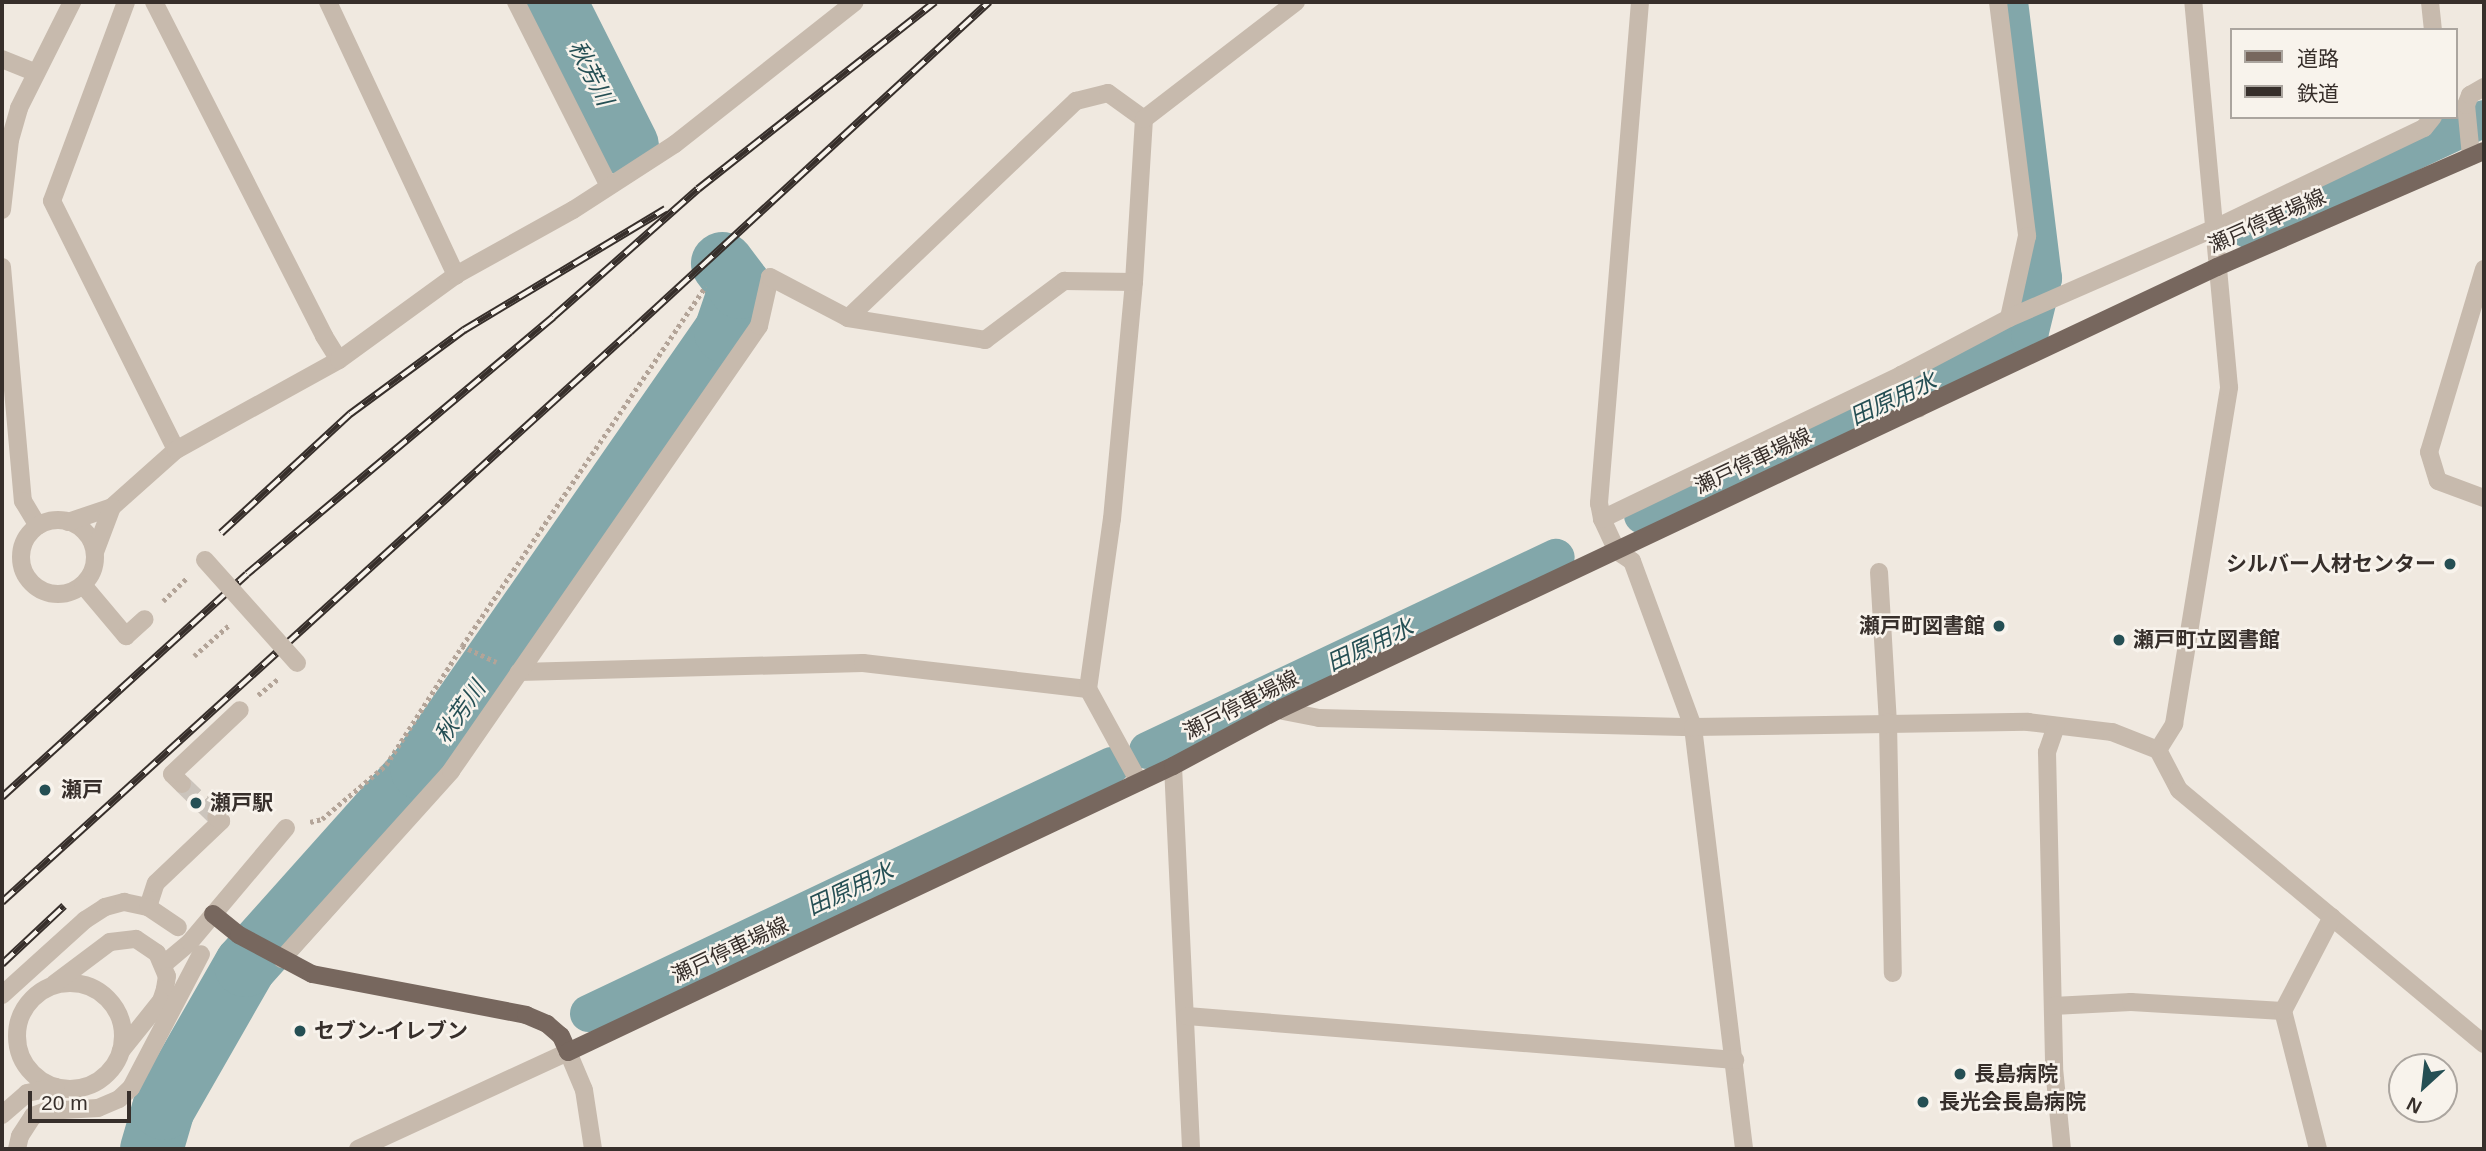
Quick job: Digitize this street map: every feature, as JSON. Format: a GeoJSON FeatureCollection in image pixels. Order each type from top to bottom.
{"type":"FeatureCollection","features":[{"type":"Feature","properties":{"kind":"main road","name":"瀬戸停車場線"},"geometry":{"type":"LineString","coordinates":[[568,1052],[1173,766],[1278,710],[1617,551],[1910,392],[2217,267],[2474,149]]}},
{"type":"Feature","properties":{"kind":"main road"},"geometry":{"type":"LineString","coordinates":[[213,914],[239,935],[312,974],[526,1015],[547,1024],[561,1036],[568,1052]]}},
{"type":"Feature","properties":{"kind":"street"},"geometry":{"type":"LineString","coordinates":[[2,210],[10,140],[19,108],[34,72],[72,2]]}},
{"type":"Feature","properties":{"kind":"street"},"geometry":{"type":"LineString","coordinates":[[126,2],[52,201],[176,450]]}},
{"type":"Feature","properties":{"kind":"street"},"geometry":{"type":"LineString","coordinates":[[154,2],[324,336],[339,360]]}},
{"type":"Feature","properties":{"kind":"street"},"geometry":{"type":"LineString","coordinates":[[328,2],[456,275]]}},
{"type":"Feature","properties":{"kind":"street"},"geometry":{"type":"LineString","coordinates":[[516,2],[609,186]]}},
{"type":"Feature","properties":{"kind":"street"},"geometry":{"type":"LineString","coordinates":[[113,507],[95,552],[95,564],[83,586],[59,595],[47,593],[27,579],[20,556],[29,533],[38,526],[49,521],[68,522],[113,507],[176,450],[339,360],[456,275],[573,210],[675,144],[855,2]]}},
{"type":"Feature","properties":{"kind":"street"},"geometry":{"type":"LineString","coordinates":[[1139,782],[1088,690],[1112,519],[1134,282],[1144,119],[1296,2]]}},
{"type":"Feature","properties":{"kind":"street"},"geometry":{"type":"LineString","coordinates":[[1640,2],[1599,503],[1602,519],[1617,551],[1632,561],[1693,727],[1744,1149]]}},
{"type":"Feature","properties":{"kind":"street"},"geometry":{"type":"LineString","coordinates":[[1998,2],[2027,236],[2009,318]]}},
{"type":"Feature","properties":{"kind":"street"},"geometry":{"type":"LineString","coordinates":[[2158,750],[2174,724],[2229,387],[2193,2]]}},
{"type":"Feature","properties":{"kind":"street"},"geometry":{"type":"LineString","coordinates":[[2430,2],[2433,28]]}},
{"type":"Feature","properties":{"kind":"street"},"geometry":{"type":"LineString","coordinates":[[2,58],[34,72]]}},
{"type":"Feature","properties":{"kind":"street"},"geometry":{"type":"LineString","coordinates":[[848,318],[1076,101],[1108,93],[1144,119]]}},
{"type":"Feature","properties":{"kind":"street"},"geometry":{"type":"LineString","coordinates":[[2469,94],[2474,149]]}},
{"type":"Feature","properties":{"kind":"street"},"geometry":{"type":"LineString","coordinates":[[1602,519],[1910,392],[2009,318],[2213,229],[2424,128],[2431,119]]}},
{"type":"Feature","properties":{"kind":"street"},"geometry":{"type":"LineString","coordinates":[[2,267],[23,501],[38,526]]}},
{"type":"Feature","properties":{"kind":"street"},"geometry":{"type":"LineString","coordinates":[[2484,269],[2429,452],[2438,481],[2484,498]]}},
{"type":"Feature","properties":{"kind":"street"},"geometry":{"type":"LineString","coordinates":[[282,959],[451,771],[759,326],[770,277],[848,318],[985,340],[1064,281],[1134,282]]}},
{"type":"Feature","properties":{"kind":"street"},"geometry":{"type":"LineString","coordinates":[[68,522],[83,530],[95,552]]}},
{"type":"Feature","properties":{"kind":"street"},"geometry":{"type":"LineString","coordinates":[[205,560],[298,663]]}},
{"type":"Feature","properties":{"kind":"street"},"geometry":{"type":"LineString","coordinates":[[1880,572],[1888,722],[1893,973]]}},
{"type":"Feature","properties":{"kind":"street"},"geometry":{"type":"LineString","coordinates":[[83,586],[126,636],[145,619]]}},
{"type":"Feature","properties":{"kind":"street"},"geometry":{"type":"LineString","coordinates":[[520,672],[863,663],[1088,690]]}},
{"type":"Feature","properties":{"kind":"street"},"geometry":{"type":"LineString","coordinates":[[182,784],[172,774],[240,710]]}},
{"type":"Feature","properties":{"kind":"street"},"geometry":{"type":"LineString","coordinates":[[1278,710],[1319,718],[1693,727],[2028,722],[2112,732],[2158,750],[2179,790],[2484,1044]]}},
{"type":"Feature","properties":{"kind":"street"},"geometry":{"type":"LineString","coordinates":[[2056,726],[2047,752],[2054,1068],[2062,1149]]}},
{"type":"Feature","properties":{"kind":"street"},"geometry":{"type":"LineString","coordinates":[[1173,766],[1191,1149]]}},
{"type":"Feature","properties":{"kind":"street"},"geometry":{"type":"LineString","coordinates":[[148,907],[156,883],[221,821],[216,817]]}},
{"type":"Feature","properties":{"kind":"street"},"geometry":{"type":"LineString","coordinates":[[164,964],[190,942],[286,828]]}},
{"type":"Feature","properties":{"kind":"street"},"geometry":{"type":"LineString","coordinates":[[2,995],[85,920],[106,907],[124,902],[148,907],[178,927]]}},
{"type":"Feature","properties":{"kind":"street"},"geometry":{"type":"LineString","coordinates":[[2318,1149],[2283,1011],[2332,917]]}},
{"type":"Feature","properties":{"kind":"street"},"geometry":{"type":"LineString","coordinates":[[2,1031],[35,996],[98,949],[123,938],[148,944],[164,964],[167,976],[160,1000],[103,1079],[88,1087],[55,1087],[27,1093],[2,1115]]}},
{"type":"Feature","properties":{"kind":"street"},"geometry":{"type":"LineString","coordinates":[[17,1149],[20,1136],[33,1116],[46,1111],[98,1108],[119,1099],[131,1088],[201,954]]}},
{"type":"Feature","properties":{"kind":"street"},"geometry":{"type":"LineString","coordinates":[[51,986],[68,983],[84,985],[100,992],[120,1018],[123,1035],[121,1051]]}},
{"type":"Feature","properties":{"kind":"street"},"geometry":{"type":"LineString","coordinates":[[2053,1006],[2131,1002],[2283,1011]]}},
{"type":"Feature","properties":{"kind":"street"},"geometry":{"type":"LineString","coordinates":[[23,1010],[17,1041],[21,1056],[41,1081],[55,1087]]}},
{"type":"Feature","properties":{"kind":"street"},"geometry":{"type":"LineString","coordinates":[[1186,1016],[1735,1060]]}},
{"type":"Feature","properties":{"kind":"street"},"geometry":{"type":"LineString","coordinates":[[358,1149],[568,1052],[584,1090],[593,1149]]}},
{"type":"Feature","properties":{"kind":"path"},"geometry":{"type":"LineString","coordinates":[[286,828],[323,819],[386,765],[462,646],[705,287]]}},
{"type":"Feature","properties":{"kind":"path"},"geometry":{"type":"LineString","coordinates":[[145,619],[205,560]]}},
{"type":"Feature","properties":{"kind":"path"},"geometry":{"type":"LineString","coordinates":[[194,656],[248,608]]}},
{"type":"Feature","properties":{"kind":"path"},"geometry":{"type":"LineString","coordinates":[[462,646],[520,672]]}},
{"type":"Feature","properties":{"kind":"path"},"geometry":{"type":"LineString","coordinates":[[240,710],[298,663]]}},
{"type":"Feature","properties":{"kind":"waterway","name":"秋芳川"},"geometry":{"type":"LineString","coordinates":[[555,2],[627,145]]}},
{"type":"Feature","properties":{"kind":"waterway","name":"田原用水"},"geometry":{"type":"LineString","coordinates":[[1642,515],[2029,335],[2043,278],[2009,2]]}},
{"type":"Feature","properties":{"kind":"waterway","name":"田原用水"},"geometry":{"type":"LineString","coordinates":[[2247,229],[2484,118]]}},
{"type":"Feature","properties":{"kind":"waterway","name":"秋芳川"},"geometry":{"type":"LineString","coordinates":[[151,1149],[163,1108],[245,965],[421,768],[725,331],[740,287],[722,263]]}},
{"type":"Feature","properties":{"kind":"waterway","name":"田原用水"},"geometry":{"type":"LineString","coordinates":[[1147,750],[1556,557]]}},
{"type":"Feature","properties":{"kind":"waterway","name":"田原用水"},"geometry":{"type":"LineString","coordinates":[[588,1013],[1111,765]]}},
{"type":"Feature","properties":{"kind":"tunnel"},"geometry":{"type":"LineString","coordinates":[[182,784],[216,817]]}},
{"type":"Feature","properties":{"kind":"railway"},"geometry":{"type":"LineString","coordinates":[[2,797],[247,574],[553,317],[698,189],[935,2]]}},
{"type":"Feature","properties":{"kind":"railway"},"geometry":{"type":"LineString","coordinates":[[2,902],[989,2]]}},
{"type":"Feature","properties":{"kind":"railway"},"geometry":{"type":"LineString","coordinates":[[221,533],[350,414],[464,330],[665,209]]}},
{"type":"Feature","properties":{"kind":"railway"},"geometry":{"type":"LineString","coordinates":[[2,964],[64,906]]}},
{"type":"Feature","properties":{"kind":"place","name":"シルバー人材センター"},"geometry":{"type":"Point","coordinates":[2450,564]}},
{"type":"Feature","properties":{"kind":"place","name":"瀬戸町図書館"},"geometry":{"type":"Point","coordinates":[1999,626]}},
{"type":"Feature","properties":{"kind":"place","name":"瀬戸町立図書館"},"geometry":{"type":"Point","coordinates":[2119,640]}},
{"type":"Feature","properties":{"kind":"place","name":"瀬戸"},"geometry":{"type":"Point","coordinates":[45,790]}},
{"type":"Feature","properties":{"kind":"place","name":"瀬戸駅"},"geometry":{"type":"Point","coordinates":[196,803]}},
{"type":"Feature","properties":{"kind":"place","name":"セブン-イレブン"},"geometry":{"type":"Point","coordinates":[300,1031]}},
{"type":"Feature","properties":{"kind":"place","name":"長島病院"},"geometry":{"type":"Point","coordinates":[1960,1074]}},
{"type":"Feature","properties":{"kind":"place","name":"長光会長島病院"},"geometry":{"type":"Point","coordinates":[1923,1102]}}]}
